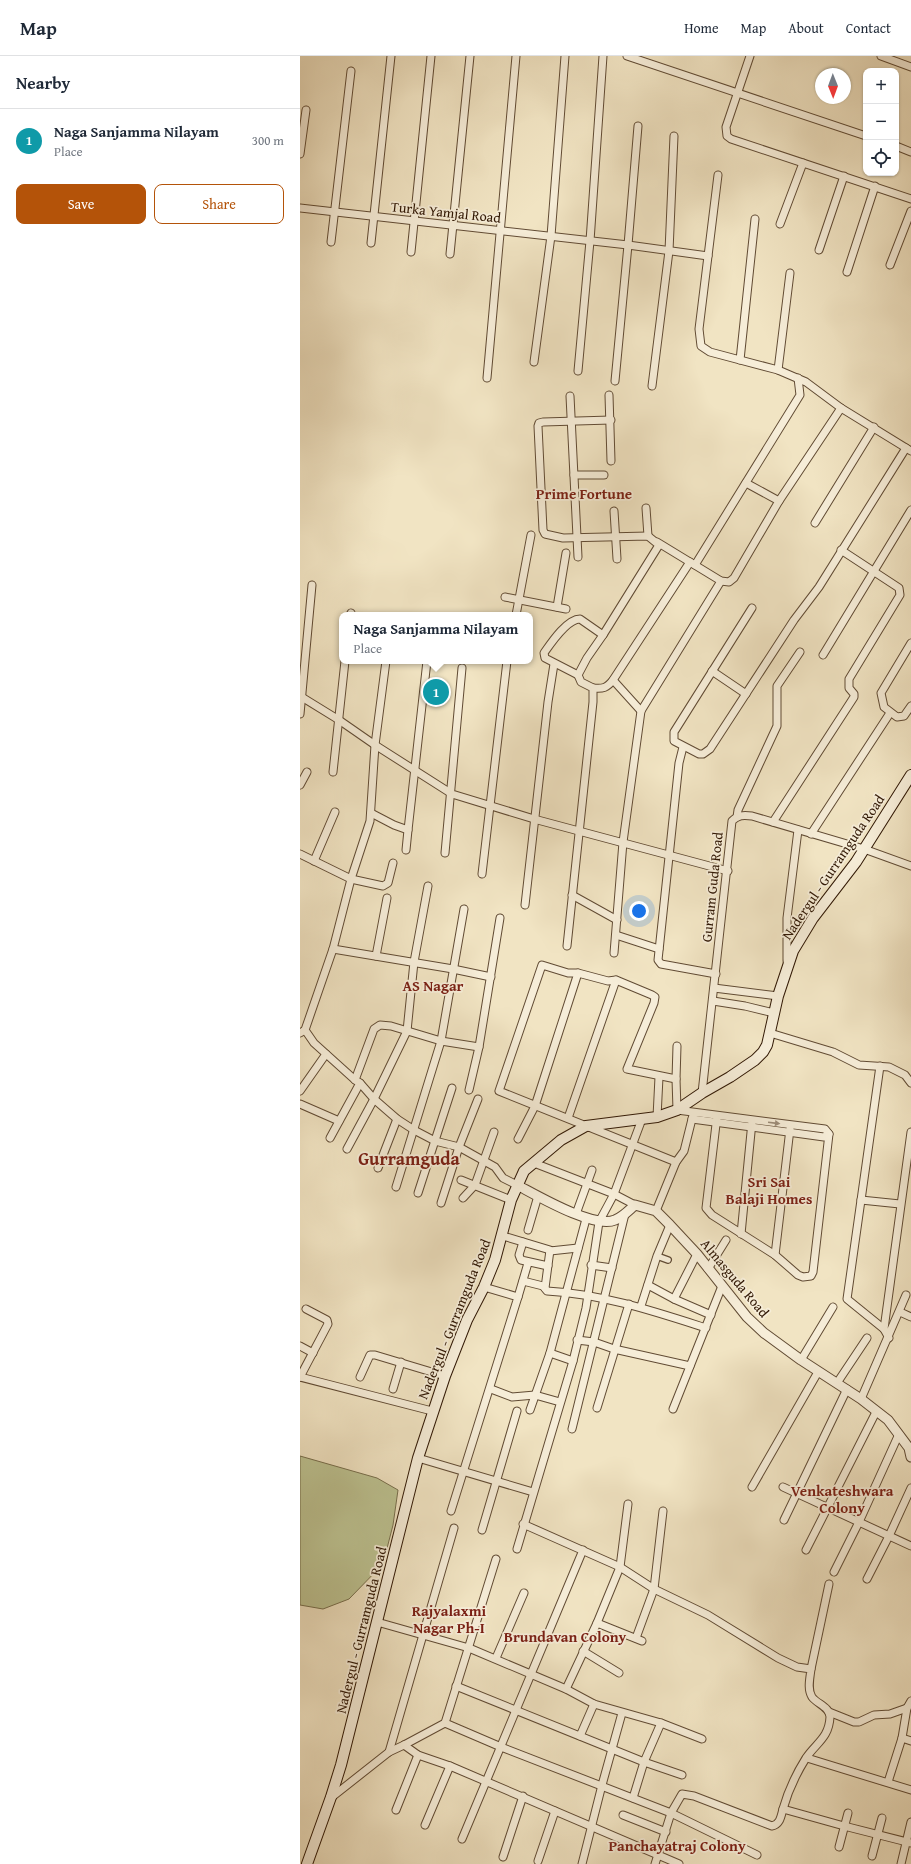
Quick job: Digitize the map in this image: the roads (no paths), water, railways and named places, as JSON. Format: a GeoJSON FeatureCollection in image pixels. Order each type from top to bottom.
{"type":"FeatureCollection","features":[{"type":"Feature","properties":{"kind":"main road","name":"Nadergul - Gurramguda Road"},"geometry":{"type":"LineString","coordinates":[[306,1864],[332,1797],[418,1458],[432,1411],[467,1320],[484,1287],[503,1236],[511,1200],[524,1171],[561,1140],[586,1126],[657,1117],[677,1110],[756,1060],[763,1052],[770,1033],[778,996],[793,951],[812,918],[853,867],[911,775]]}},
{"type":"Feature","properties":{"kind":"street"},"geometry":{"type":"LineString","coordinates":[[371,243],[392,56]]}},
{"type":"Feature","properties":{"kind":"street"},"geometry":{"type":"LineString","coordinates":[[411,252],[431,56]]}},
{"type":"Feature","properties":{"kind":"street"},"geometry":{"type":"LineString","coordinates":[[450,254],[470,56]]}},
{"type":"Feature","properties":{"kind":"street"},"geometry":{"type":"LineString","coordinates":[[486,378],[501,231],[516,56]]}},
{"type":"Feature","properties":{"kind":"street"},"geometry":{"type":"LineString","coordinates":[[534,362],[551,236],[565,56]]}},
{"type":"Feature","properties":{"kind":"street"},"geometry":{"type":"LineString","coordinates":[[578,371],[590,241],[603,56]]}},
{"type":"Feature","properties":{"kind":"street"},"geometry":{"type":"LineString","coordinates":[[627,56],[863,135]]}},
{"type":"Feature","properties":{"kind":"street"},"geometry":{"type":"LineString","coordinates":[[750,56],[726,127],[727,136],[911,199]]}},
{"type":"Feature","properties":{"kind":"street"},"geometry":{"type":"LineString","coordinates":[[881,56],[911,66]]}},
{"type":"Feature","properties":{"kind":"street"},"geometry":{"type":"LineString","coordinates":[[331,242],[351,71]]}},
{"type":"Feature","properties":{"kind":"street"},"geometry":{"type":"LineString","coordinates":[[300,154],[306,110]]}},
{"type":"Feature","properties":{"kind":"street"},"geometry":{"type":"LineString","coordinates":[[615,381],[638,126]]}},
{"type":"Feature","properties":{"kind":"street"},"geometry":{"type":"LineString","coordinates":[[652,386],[669,251],[674,136]]}},
{"type":"Feature","properties":{"kind":"street"},"geometry":{"type":"LineString","coordinates":[[899,147],[911,152]]}},
{"type":"Feature","properties":{"kind":"street"},"geometry":{"type":"LineString","coordinates":[[780,224],[803,163]]}},
{"type":"Feature","properties":{"kind":"street"},"geometry":{"type":"LineString","coordinates":[[718,175],[699,329],[699,342],[701,346],[710,352],[778,370],[798,378],[806,382],[841,408],[909,449],[841,550],[819,587],[794,620],[746,694],[706,752],[699,754],[683,747],[674,740],[674,732],[752,608]]}},
{"type":"Feature","properties":{"kind":"street"},"geometry":{"type":"LineString","coordinates":[[819,250],[844,176]]}},
{"type":"Feature","properties":{"kind":"street"},"geometry":{"type":"LineString","coordinates":[[847,272],[875,186]]}},
{"type":"Feature","properties":{"kind":"street","name":"Turka Yamjal Road"},"geometry":{"type":"LineString","coordinates":[[300,208],[628,245],[708,256]]}},
{"type":"Feature","properties":{"kind":"street"},"geometry":{"type":"LineString","coordinates":[[890,265],[911,210]]}},
{"type":"Feature","properties":{"kind":"street"},"geometry":{"type":"LineString","coordinates":[[740,360],[756,219]]}},
{"type":"Feature","properties":{"kind":"street"},"geometry":{"type":"LineString","coordinates":[[778,370],[790,273]]}},
{"type":"Feature","properties":{"kind":"street"},"geometry":{"type":"LineString","coordinates":[[603,635],[580,619],[573,620],[555,637],[544,653],[545,658],[554,664],[578,675],[582,682],[592,688],[601,689],[608,687],[746,483],[800,395],[798,378]]}},
{"type":"Feature","properties":{"kind":"street"},"geometry":{"type":"LineString","coordinates":[[609,395],[611,420],[611,461]]}},
{"type":"Feature","properties":{"kind":"street"},"geometry":{"type":"LineString","coordinates":[[570,396],[578,557]]}},
{"type":"Feature","properties":{"kind":"street"},"geometry":{"type":"LineString","coordinates":[[611,420],[539,423],[543,530],[545,534],[562,538],[648,536],[721,581],[729,582],[734,578],[779,501],[841,408]]}},
{"type":"Feature","properties":{"kind":"street"},"geometry":{"type":"LineString","coordinates":[[815,524],[874,428]]}},
{"type":"Feature","properties":{"kind":"street"},"geometry":{"type":"LineString","coordinates":[[574,475],[604,475]]}},
{"type":"Feature","properties":{"kind":"street"},"geometry":{"type":"LineString","coordinates":[[746,483],[779,501]]}},
{"type":"Feature","properties":{"kind":"street"},"geometry":{"type":"LineString","coordinates":[[646,508],[648,536]]}},
{"type":"Feature","properties":{"kind":"street"},"geometry":{"type":"LineString","coordinates":[[823,655],[911,510]]}},
{"type":"Feature","properties":{"kind":"street"},"geometry":{"type":"LineString","coordinates":[[614,511],[617,559]]}},
{"type":"Feature","properties":{"kind":"street"},"geometry":{"type":"LineString","coordinates":[[517,612],[531,535]]}},
{"type":"Feature","properties":{"kind":"street"},"geometry":{"type":"LineString","coordinates":[[578,675],[587,658],[659,547],[657,542]]}},
{"type":"Feature","properties":{"kind":"street"},"geometry":{"type":"LineString","coordinates":[[773,822],[854,696],[849,688],[849,679],[899,598],[899,588],[841,550]]}},
{"type":"Feature","properties":{"kind":"street"},"geometry":{"type":"LineString","coordinates":[[558,608],[566,553]]}},
{"type":"Feature","properties":{"kind":"street"},"geometry":{"type":"LineString","coordinates":[[614,953],[623,842],[641,711],[721,581]]}},
{"type":"Feature","properties":{"kind":"street"},"geometry":{"type":"LineString","coordinates":[[300,714],[312,585]]}},
{"type":"Feature","properties":{"kind":"street"},"geometry":{"type":"LineString","coordinates":[[505,597],[566,609]]}},
{"type":"Feature","properties":{"kind":"street"},"geometry":{"type":"LineString","coordinates":[[911,643],[881,693],[884,707],[897,717],[902,717],[911,706]]}},
{"type":"Feature","properties":{"kind":"street"},"geometry":{"type":"LineString","coordinates":[[737,817],[738,810],[777,726],[777,686],[800,652]]}},
{"type":"Feature","properties":{"kind":"street"},"geometry":{"type":"LineString","coordinates":[[333,772],[345,664]]}},
{"type":"Feature","properties":{"kind":"street"},"geometry":{"type":"LineString","coordinates":[[386,664],[375,745],[370,821],[351,879],[333,949],[302,1032],[358,1082],[396,1119],[435,1141],[459,1147],[484,1160],[495,1167],[503,1178],[586,1219],[599,1222],[615,1221],[635,1205],[614,1194],[534,1163]]}},
{"type":"Feature","properties":{"kind":"street"},"geometry":{"type":"LineString","coordinates":[[406,850],[427,664]]}},
{"type":"Feature","properties":{"kind":"street"},"geometry":{"type":"LineString","coordinates":[[482,874],[507,664]]}},
{"type":"Feature","properties":{"kind":"street"},"geometry":{"type":"LineString","coordinates":[[525,905],[548,702],[554,664]]}},
{"type":"Feature","properties":{"kind":"street"},"geometry":{"type":"LineString","coordinates":[[446,853],[462,668]]}},
{"type":"Feature","properties":{"kind":"street"},"geometry":{"type":"LineString","coordinates":[[712,671],[746,694]]}},
{"type":"Feature","properties":{"kind":"street"},"geometry":{"type":"LineString","coordinates":[[613,680],[641,711]]}},
{"type":"Feature","properties":{"kind":"street"},"geometry":{"type":"LineString","coordinates":[[567,946],[578,831],[589,746],[593,702],[592,688]]}},
{"type":"Feature","properties":{"kind":"street"},"geometry":{"type":"LineString","coordinates":[[301,697],[452,794],[534,819],[728,871]]}},
{"type":"Feature","properties":{"kind":"street"},"geometry":{"type":"LineString","coordinates":[[811,834],[890,713]]}},
{"type":"Feature","properties":{"kind":"street"},"geometry":{"type":"LineString","coordinates":[[683,747],[679,763],[658,960],[661,964],[716,974]]}},
{"type":"Feature","properties":{"kind":"street"},"geometry":{"type":"LineString","coordinates":[[300,785],[307,772]]}},
{"type":"Feature","properties":{"kind":"street"},"geometry":{"type":"LineString","coordinates":[[314,861],[335,812]]}},
{"type":"Feature","properties":{"kind":"street"},"geometry":{"type":"LineString","coordinates":[[371,813],[394,825],[408,830]]}},
{"type":"Feature","properties":{"kind":"street","name":"Gurram Guda Road"},"geometry":{"type":"LineString","coordinates":[[702,1093],[728,871],[732,821],[742,815],[752,816],[864,849],[911,866]]}},
{"type":"Feature","properties":{"kind":"street"},"geometry":{"type":"LineString","coordinates":[[787,969],[788,918],[798,830]]}},
{"type":"Feature","properties":{"kind":"street"},"geometry":{"type":"LineString","coordinates":[[300,854],[351,879],[386,885],[388,883],[393,863]]}},
{"type":"Feature","properties":{"kind":"street"},"geometry":{"type":"LineString","coordinates":[[347,1148],[374,1099],[407,1031],[414,962],[428,886]]}},
{"type":"Feature","properties":{"kind":"street"},"geometry":{"type":"LineString","coordinates":[[572,896],[617,920]]}},
{"type":"Feature","properties":{"kind":"street"},"geometry":{"type":"LineString","coordinates":[[376,956],[387,898]]}},
{"type":"Feature","properties":{"kind":"street"},"geometry":{"type":"LineString","coordinates":[[396,1187],[441,1041],[464,909]]}},
{"type":"Feature","properties":{"kind":"street"},"geometry":{"type":"LineString","coordinates":[[469,1090],[479,1047],[500,918]]}},
{"type":"Feature","properties":{"kind":"street"},"geometry":{"type":"LineString","coordinates":[[616,935],[659,949]]}},
{"type":"Feature","properties":{"kind":"street"},"geometry":{"type":"LineString","coordinates":[[333,949],[414,962],[491,977]]}},
{"type":"Feature","properties":{"kind":"street"},"geometry":{"type":"LineString","coordinates":[[676,1079],[627,1069],[655,998],[644,990],[616,980],[608,981],[578,973],[557,971],[542,965],[499,1091],[568,1118],[632,1146],[676,1162]]}},
{"type":"Feature","properties":{"kind":"street"},"geometry":{"type":"LineString","coordinates":[[518,1139],[535,1106],[578,973]]}},
{"type":"Feature","properties":{"kind":"street"},"geometry":{"type":"LineString","coordinates":[[568,1118],[616,980]]}},
{"type":"Feature","properties":{"kind":"street"},"geometry":{"type":"LineString","coordinates":[[714,988],[778,996]]}},
{"type":"Feature","properties":{"kind":"street"},"geometry":{"type":"LineString","coordinates":[[713,1001],[745,1006],[774,1013]]}},
{"type":"Feature","properties":{"kind":"street"},"geometry":{"type":"LineString","coordinates":[[330,1138],[358,1082],[374,1029],[380,1025],[391,1026],[441,1041],[479,1047]]}},
{"type":"Feature","properties":{"kind":"street"},"geometry":{"type":"LineString","coordinates":[[770,1033],[833,1052],[859,1065],[889,1067],[906,1075],[911,1083]]}},
{"type":"Feature","properties":{"kind":"street"},"geometry":{"type":"LineString","coordinates":[[677,1046],[677,1110],[693,1116],[790,1128],[825,1129],[829,1134],[813,1272],[811,1276],[803,1277],[798,1275],[775,1255],[741,1234],[712,1214],[706,1208],[717,1119]]}},
{"type":"Feature","properties":{"kind":"street"},"geometry":{"type":"LineString","coordinates":[[300,1091],[326,1054]]}},
{"type":"Feature","properties":{"kind":"street"},"geometry":{"type":"LineString","coordinates":[[880,1066],[847,1299],[884,1329],[889,1338]]}},
{"type":"Feature","properties":{"kind":"street"},"geometry":{"type":"LineString","coordinates":[[657,1117],[659,1076]]}},
{"type":"Feature","properties":{"kind":"street"},"geometry":{"type":"LineString","coordinates":[[418,1194],[452,1088]]}},
{"type":"Feature","properties":{"kind":"street"},"geometry":{"type":"LineString","coordinates":[[441,1203],[459,1147],[478,1099]]}},
{"type":"Feature","properties":{"kind":"street"},"geometry":{"type":"LineString","coordinates":[[300,1104],[339,1121]]}},
{"type":"Feature","properties":{"kind":"street"},"geometry":{"type":"LineString","coordinates":[[656,1211],[676,1162],[684,1151],[693,1116]]}},
{"type":"Feature","properties":{"kind":"street"},"geometry":{"type":"LineString","coordinates":[[378,1168],[396,1119]]}},
{"type":"Feature","properties":{"kind":"street"},"geometry":{"type":"LineString","coordinates":[[517,1549],[523,1524],[573,1361],[586,1308],[591,1265],[599,1222],[614,1194],[642,1119]]}},
{"type":"Feature","properties":{"kind":"street"},"geometry":{"type":"LineString","coordinates":[[741,1234],[752,1123]]}},
{"type":"Feature","properties":{"kind":"street"},"geometry":{"type":"LineString","coordinates":[[775,1255],[790,1128]]}},
{"type":"Feature","properties":{"kind":"street"},"geometry":{"type":"LineString","coordinates":[[464,1198],[475,1185],[494,1132]]}},
{"type":"Feature","properties":{"kind":"street"},"geometry":{"type":"LineString","coordinates":[[884,1329],[900,1204],[909,1161],[911,1132]]}},
{"type":"Feature","properties":{"kind":"street"},"geometry":{"type":"LineString","coordinates":[[576,1214],[592,1170]]}},
{"type":"Feature","properties":{"kind":"street"},"geometry":{"type":"LineString","coordinates":[[461,1180],[511,1200]]}},
{"type":"Feature","properties":{"kind":"street"},"geometry":{"type":"LineString","coordinates":[[528,1230],[538,1196]]}},
{"type":"Feature","properties":{"kind":"street"},"geometry":{"type":"LineString","coordinates":[[861,1200],[900,1204]]}},
{"type":"Feature","properties":{"kind":"street","name":"Almasguda Road"},"geometry":{"type":"LineString","coordinates":[[635,1205],[656,1211],[670,1224],[697,1254],[746,1317],[764,1333],[800,1360],[862,1399],[876,1412],[888,1420],[909,1448],[911,1456]]}},
{"type":"Feature","properties":{"kind":"street"},"geometry":{"type":"LineString","coordinates":[[572,1428],[625,1214]]}},
{"type":"Feature","properties":{"kind":"street"},"geometry":{"type":"LineString","coordinates":[[530,1410],[550,1353],[565,1292],[586,1219]]}},
{"type":"Feature","properties":{"kind":"street"},"geometry":{"type":"LineString","coordinates":[[615,1221],[622,1230]]}},
{"type":"Feature","properties":{"kind":"street"},"geometry":{"type":"LineString","coordinates":[[641,1306],[670,1224]]}},
{"type":"Feature","properties":{"kind":"street"},"geometry":{"type":"LineString","coordinates":[[503,1236],[548,1248],[550,1251],[578,1248]]}},
{"type":"Feature","properties":{"kind":"street"},"geometry":{"type":"LineString","coordinates":[[708,1269],[726,1240]]}},
{"type":"Feature","properties":{"kind":"street"},"geometry":{"type":"LineString","coordinates":[[523,1242],[519,1255],[521,1260],[528,1263],[548,1266]]}},
{"type":"Feature","properties":{"kind":"street"},"geometry":{"type":"LineString","coordinates":[[544,1288],[550,1251]]}},
{"type":"Feature","properties":{"kind":"street"},"geometry":{"type":"LineString","coordinates":[[674,1299],[697,1254]]}},
{"type":"Feature","properties":{"kind":"street"},"geometry":{"type":"LineString","coordinates":[[658,1256],[668,1260]]}},
{"type":"Feature","properties":{"kind":"street"},"geometry":{"type":"LineString","coordinates":[[451,1511],[491,1389],[528,1263]]}},
{"type":"Feature","properties":{"kind":"street"},"geometry":{"type":"LineString","coordinates":[[591,1265],[612,1268]]}},
{"type":"Feature","properties":{"kind":"street"},"geometry":{"type":"LineString","coordinates":[[523,1281],[544,1288],[546,1292],[587,1294],[641,1306],[706,1328]]}},
{"type":"Feature","properties":{"kind":"street"},"geometry":{"type":"LineString","coordinates":[[648,1285],[674,1299],[712,1315]]}},
{"type":"Feature","properties":{"kind":"street"},"geometry":{"type":"LineString","coordinates":[[673,1409],[712,1315],[722,1286]]}},
{"type":"Feature","properties":{"kind":"street"},"geometry":{"type":"LineString","coordinates":[[484,1287],[518,1296]]}},
{"type":"Feature","properties":{"kind":"street"},"geometry":{"type":"LineString","coordinates":[[862,1399],[906,1295]]}},
{"type":"Feature","properties":{"kind":"street"},"geometry":{"type":"LineString","coordinates":[[597,1408],[628,1304]]}},
{"type":"Feature","properties":{"kind":"street"},"geometry":{"type":"LineString","coordinates":[[800,1360],[833,1307]]}},
{"type":"Feature","properties":{"kind":"street"},"geometry":{"type":"LineString","coordinates":[[306,1309],[327,1320],[328,1324],[300,1377],[432,1411]]}},
{"type":"Feature","properties":{"kind":"street"},"geometry":{"type":"LineString","coordinates":[[900,1312],[911,1317]]}},
{"type":"Feature","properties":{"kind":"street"},"geometry":{"type":"LineString","coordinates":[[837,1384],[867,1338]]}},
{"type":"Feature","properties":{"kind":"street"},"geometry":{"type":"LineString","coordinates":[[577,1340],[594,1342],[614,1349],[690,1366]]}},
{"type":"Feature","properties":{"kind":"street"},"geometry":{"type":"LineString","coordinates":[[300,1346],[313,1353]]}},
{"type":"Feature","properties":{"kind":"street"},"geometry":{"type":"LineString","coordinates":[[550,1353],[573,1361]]}},
{"type":"Feature","properties":{"kind":"street"},"geometry":{"type":"LineString","coordinates":[[360,1377],[370,1355],[380,1356],[445,1376]]}},
{"type":"Feature","properties":{"kind":"street"},"geometry":{"type":"LineString","coordinates":[[393,1389],[401,1362]]}},
{"type":"Feature","properties":{"kind":"street"},"geometry":{"type":"LineString","coordinates":[[752,1487],[818,1372]]}},
{"type":"Feature","properties":{"kind":"street"},"geometry":{"type":"LineString","coordinates":[[491,1389],[512,1397],[535,1395],[560,1402]]}},
{"type":"Feature","properties":{"kind":"street"},"geometry":{"type":"LineString","coordinates":[[784,1520],[847,1389]]}},
{"type":"Feature","properties":{"kind":"street"},"geometry":{"type":"LineString","coordinates":[[482,1530],[517,1411]]}},
{"type":"Feature","properties":{"kind":"street"},"geometry":{"type":"LineString","coordinates":[[806,1550],[876,1412]]}},
{"type":"Feature","properties":{"kind":"street"},"geometry":{"type":"LineString","coordinates":[[834,1572],[859,1522],[899,1434]]}},
{"type":"Feature","properties":{"kind":"street"},"geometry":{"type":"LineString","coordinates":[[418,1458],[497,1480],[533,1492]]}},
{"type":"Feature","properties":{"kind":"street"},"geometry":{"type":"LineString","coordinates":[[783,1487],[911,1546]]}},
{"type":"Feature","properties":{"kind":"street"},"geometry":{"type":"LineString","coordinates":[[867,1579],[911,1488]]}},
{"type":"Feature","properties":{"kind":"street"},"geometry":{"type":"LineString","coordinates":[[566,1689],[597,1623],[620,1567],[628,1504]]}},
{"type":"Feature","properties":{"kind":"street"},"geometry":{"type":"LineString","coordinates":[[636,1638],[654,1589],[663,1511]]}},
{"type":"Feature","properties":{"kind":"street"},"geometry":{"type":"LineString","coordinates":[[523,1524],[620,1567],[654,1589],[708,1615],[778,1658],[797,1667],[811,1669]]}},
{"type":"Feature","properties":{"kind":"street"},"geometry":{"type":"LineString","coordinates":[[389,1752],[454,1528]]}},
{"type":"Feature","properties":{"kind":"street"},"geometry":{"type":"LineString","coordinates":[[462,1839],[583,1550]]}},
{"type":"Feature","properties":{"kind":"street"},"geometry":{"type":"LineString","coordinates":[[332,1797],[389,1752],[445,1723],[496,1558]]}},
{"type":"Feature","properties":{"kind":"street"},"geometry":{"type":"LineString","coordinates":[[829,1584],[811,1669],[810,1690],[812,1696],[829,1712],[854,1722],[859,1722],[874,1715],[890,1714],[907,1708]]}},
{"type":"Feature","properties":{"kind":"street"},"geometry":{"type":"LineString","coordinates":[[496,1658],[524,1593]]}},
{"type":"Feature","properties":{"kind":"street"},"geometry":{"type":"LineString","coordinates":[[377,1622],[469,1648],[531,1673],[594,1704],[661,1723],[702,1739]]}},
{"type":"Feature","properties":{"kind":"street"},"geometry":{"type":"LineString","coordinates":[[597,1623],[636,1638],[642,1642]]}},
{"type":"Feature","properties":{"kind":"street"},"geometry":{"type":"LineString","coordinates":[[583,1651],[619,1673]]}},
{"type":"Feature","properties":{"kind":"street"},"geometry":{"type":"LineString","coordinates":[[456,1686],[682,1776]]}},
{"type":"Feature","properties":{"kind":"street"},"geometry":{"type":"LineString","coordinates":[[888,1782],[902,1738],[907,1708],[911,1701]]}},
{"type":"Feature","properties":{"kind":"street"},"geometry":{"type":"LineString","coordinates":[[580,1736],[594,1704]]}},
{"type":"Feature","properties":{"kind":"street"},"geometry":{"type":"LineString","coordinates":[[655,1864],[671,1813],[682,1794],[694,1796],[772,1826],[777,1824],[780,1821],[783,1809],[797,1774],[806,1758],[825,1736],[830,1716],[829,1712]]}},
{"type":"Feature","properties":{"kind":"street"},"geometry":{"type":"LineString","coordinates":[[582,1864],[611,1749],[622,1713]]}},
{"type":"Feature","properties":{"kind":"street"},"geometry":{"type":"LineString","coordinates":[[445,1723],[501,1747],[671,1813],[757,1855]]}},
{"type":"Feature","properties":{"kind":"street"},"geometry":{"type":"LineString","coordinates":[[633,1798],[644,1762],[661,1723]]}},
{"type":"Feature","properties":{"kind":"street"},"geometry":{"type":"LineString","coordinates":[[902,1738],[911,1741]]}},
{"type":"Feature","properties":{"kind":"street"},"geometry":{"type":"LineString","coordinates":[[404,1745],[418,1755],[450,1766],[523,1796],[679,1864]]}},
{"type":"Feature","properties":{"kind":"street"},"geometry":{"type":"LineString","coordinates":[[396,1810],[418,1755]]}},
{"type":"Feature","properties":{"kind":"street"},"geometry":{"type":"LineString","coordinates":[[806,1758],[911,1790]]}},
{"type":"Feature","properties":{"kind":"street"},"geometry":{"type":"LineString","coordinates":[[425,1825],[450,1766]]}},
{"type":"Feature","properties":{"kind":"street"},"geometry":{"type":"LineString","coordinates":[[503,1857],[523,1796]]}},
{"type":"Feature","properties":{"kind":"street"},"geometry":{"type":"LineString","coordinates":[[783,1809],[909,1842]]}},
{"type":"Feature","properties":{"kind":"street"},"geometry":{"type":"LineString","coordinates":[[538,1861],[555,1811]]}},
{"type":"Feature","properties":{"kind":"street"},"geometry":{"type":"LineString","coordinates":[[840,1847],[848,1813]]}},
{"type":"Feature","properties":{"kind":"street"},"geometry":{"type":"LineString","coordinates":[[623,1815],[666,1832]]}},
{"type":"Feature","properties":{"kind":"street"},"geometry":{"type":"LineString","coordinates":[[872,1856],[882,1818]]}},
{"type":"Feature","properties":{"kind":"street"},"geometry":{"type":"LineString","coordinates":[[901,1864],[909,1842],[911,1822]]}},
{"type":"Feature","properties":{"kind":"place","name":"Naga Sanjamma Nilayam"},"geometry":{"type":"Point","coordinates":[436,692]}},
{"type":"Feature","properties":{"kind":"district","name":"Prime Fortune"},"geometry":{"type":"Point","coordinates":[584,493]}},
{"type":"Feature","properties":{"kind":"district","name":"AS Nagar"},"geometry":{"type":"Point","coordinates":[433,985]}},
{"type":"Feature","properties":{"kind":"district","name":"Gurramguda"},"geometry":{"type":"Point","coordinates":[409,1158]}},
{"type":"Feature","properties":{"kind":"district","name":"Sri Sai Balaji Homes"},"geometry":{"type":"Point","coordinates":[769,1190]}},
{"type":"Feature","properties":{"kind":"district","name":"Venkateshwara Colony"},"geometry":{"type":"Point","coordinates":[842,1498]}},
{"type":"Feature","properties":{"kind":"district","name":"Rajyalaxmi Nagar Ph-I"},"geometry":{"type":"Point","coordinates":[449,1618]}},
{"type":"Feature","properties":{"kind":"district","name":"Brundavan Colony"},"geometry":{"type":"Point","coordinates":[565,1636]}},
{"type":"Feature","properties":{"kind":"district","name":"Panchayatraj Colony"},"geometry":{"type":"Point","coordinates":[677,1845]}}]}
